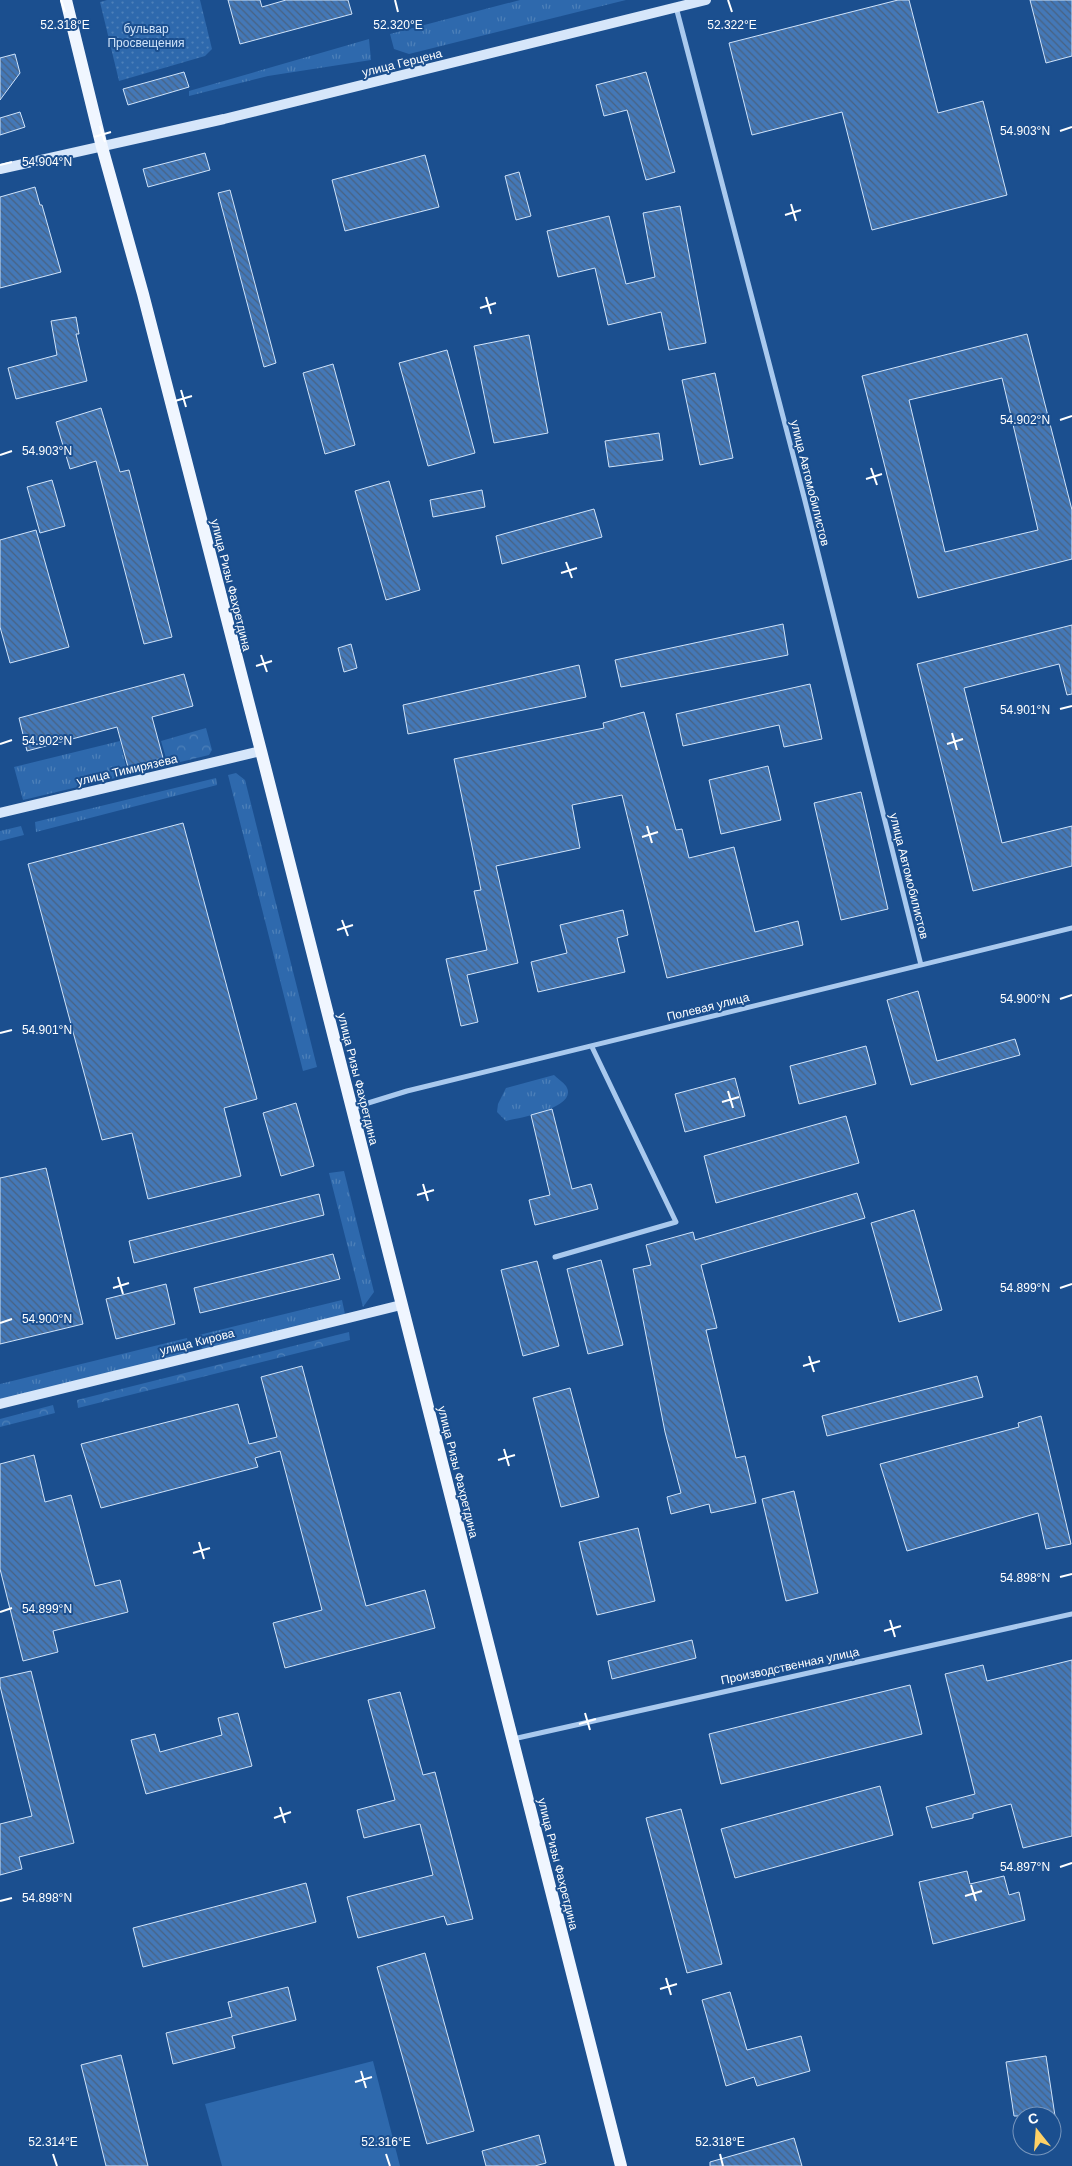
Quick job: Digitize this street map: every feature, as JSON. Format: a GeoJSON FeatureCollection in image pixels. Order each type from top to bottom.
{"type":"FeatureCollection","features":[{"type":"Feature","properties":{"kind":"main road","name":"улица Ризы Фахретдина"},"geometry":{"type":"LineString","coordinates":[[66,0],[102,147],[143,294],[261,751],[621,2166]]}},
{"type":"Feature","properties":{"kind":"main road","name":"улица Герцена"},"geometry":{"type":"LineString","coordinates":[[0,169],[386,80],[706,0]]}},
{"type":"Feature","properties":{"kind":"main road","name":"улица Тимирязева"},"geometry":{"type":"LineString","coordinates":[[0,813],[261,751]]}},
{"type":"Feature","properties":{"kind":"main road","name":"улица Кирова"},"geometry":{"type":"LineString","coordinates":[[0,1404],[401,1305]]}},
{"type":"Feature","properties":{"kind":"street","name":"улица Автомобилистов"},"geometry":{"type":"LineString","coordinates":[[676,7],[799,478],[921,965]]}},
{"type":"Feature","properties":{"kind":"street","name":"Полевая улица"},"geometry":{"type":"LineString","coordinates":[[351,1108],[407,1091],[1072,928]]}},
{"type":"Feature","properties":{"kind":"street"},"geometry":{"type":"LineString","coordinates":[[555,1257],[676,1222],[592,1046]]}},
{"type":"Feature","properties":{"kind":"street","name":"Производственная улица"},"geometry":{"type":"LineString","coordinates":[[512,1739],[1072,1614]]}},
{"type":"Feature","properties":{"kind":"green space","name":"бульвар Просвещения"},"geometry":{"type":"Polygon","coordinates":[[[107,0],[200,0],[212,49],[205,56],[119,81],[100,2],[107,0]]]}},
{"type":"Feature","properties":{"kind":"green space"},"geometry":{"type":"Polygon","coordinates":[[[520,0],[626,0],[409,54],[394,49],[390,34],[520,0]]]}},
{"type":"Feature","properties":{"kind":"green space"},"geometry":{"type":"Polygon","coordinates":[[[369,39],[371,60],[268,76],[189,96],[189,91],[369,39]]]}},
{"type":"Feature","properties":{"kind":"green space"},"geometry":{"type":"Polygon","coordinates":[[[206,728],[212,750],[209,755],[168,765],[161,741],[206,728]]]}},
{"type":"Feature","properties":{"kind":"green space"},"geometry":{"type":"Polygon","coordinates":[[[120,741],[128,775],[23,800],[14,767],[120,741]]]}},
{"type":"Feature","properties":{"kind":"green space"},"geometry":{"type":"Polygon","coordinates":[[[236,773],[245,780],[317,1067],[303,1071],[228,775],[236,773]]]}},
{"type":"Feature","properties":{"kind":"green space"},"geometry":{"type":"Polygon","coordinates":[[[216,778],[217,785],[36,832],[35,822],[216,778]]]}},
{"type":"Feature","properties":{"kind":"green space"},"geometry":{"type":"Polygon","coordinates":[[[21,826],[24,835],[0,841],[0,831],[21,826]]]}},
{"type":"Feature","properties":{"kind":"green space"},"geometry":{"type":"Polygon","coordinates":[[[554,1075],[566,1086],[568,1094],[556,1106],[546,1111],[506,1121],[497,1112],[498,1104],[506,1088],[554,1075]]]}},
{"type":"Feature","properties":{"kind":"green space"},"geometry":{"type":"Polygon","coordinates":[[[344,1171],[374,1292],[363,1307],[329,1173],[344,1171]]]}},
{"type":"Feature","properties":{"kind":"green space"},"geometry":{"type":"Polygon","coordinates":[[[342,1300],[346,1319],[203,1354],[199,1335],[342,1300]]]}},
{"type":"Feature","properties":{"kind":"green space"},"geometry":{"type":"Polygon","coordinates":[[[349,1332],[350,1340],[78,1408],[77,1400],[349,1332]]]}},
{"type":"Feature","properties":{"kind":"green space"},"geometry":{"type":"Polygon","coordinates":[[[187,1338],[191,1357],[0,1404],[0,1384],[187,1338]]]}},
{"type":"Feature","properties":{"kind":"green space"},"geometry":{"type":"Polygon","coordinates":[[[53,1405],[55,1413],[0,1427],[0,1419],[53,1405]]]}},
{"type":"Feature","properties":{"kind":"green space"},"geometry":{"type":"Polygon","coordinates":[[[373,2061],[400,2166],[222,2166],[205,2104],[373,2061]]]}},
{"type":"Feature","properties":{"kind":"building"},"geometry":{"type":"Polygon","coordinates":[[[228,0],[260,0],[262,7],[286,0],[348,0],[352,14],[240,44],[228,0]]]}},
{"type":"Feature","properties":{"kind":"building"},"geometry":{"type":"Polygon","coordinates":[[[898,0],[909,0],[938,113],[983,101],[1007,195],[872,230],[842,112],[752,135],[729,43],[898,0]]]}},
{"type":"Feature","properties":{"kind":"building"},"geometry":{"type":"Polygon","coordinates":[[[1030,0],[1072,0],[1072,56],[1046,63],[1030,0]]]}},
{"type":"Feature","properties":{"kind":"building"},"geometry":{"type":"Polygon","coordinates":[[[15,54],[20,73],[0,100],[0,58],[15,54]]]}},
{"type":"Feature","properties":{"kind":"building"},"geometry":{"type":"Polygon","coordinates":[[[184,72],[189,87],[128,105],[123,89],[184,72]]]}},
{"type":"Feature","properties":{"kind":"building"},"geometry":{"type":"Polygon","coordinates":[[[646,72],[675,172],[646,180],[627,110],[604,116],[596,85],[646,72]]]}},
{"type":"Feature","properties":{"kind":"building"},"geometry":{"type":"Polygon","coordinates":[[[20,112],[25,127],[0,135],[0,118],[20,112]]]}},
{"type":"Feature","properties":{"kind":"building"},"geometry":{"type":"Polygon","coordinates":[[[205,153],[210,170],[148,187],[143,169],[205,153]]]}},
{"type":"Feature","properties":{"kind":"building"},"geometry":{"type":"Polygon","coordinates":[[[425,155],[439,207],[345,231],[332,180],[425,155]]]}},
{"type":"Feature","properties":{"kind":"building"},"geometry":{"type":"Polygon","coordinates":[[[519,172],[531,216],[516,220],[505,176],[519,172]]]}},
{"type":"Feature","properties":{"kind":"building"},"geometry":{"type":"Polygon","coordinates":[[[35,187],[61,272],[0,288],[0,197],[35,187]]]}},
{"type":"Feature","properties":{"kind":"building"},"geometry":{"type":"Polygon","coordinates":[[[230,190],[276,363],[264,367],[218,193],[230,190]]]}},
{"type":"Feature","properties":{"kind":"building"},"geometry":{"type":"Polygon","coordinates":[[[680,206],[706,343],[669,350],[661,312],[608,325],[595,268],[558,277],[547,231],[609,216],[626,284],[655,277],[643,213],[680,206]]]}},
{"type":"Feature","properties":{"kind":"building"},"geometry":{"type":"Polygon","coordinates":[[[76,317],[79,334],[76,334],[87,381],[16,399],[8,368],[57,355],[51,321],[76,317]]]}},
{"type":"Feature","properties":{"kind":"building"},"geometry":{"type":"Polygon","coordinates":[[[1027,334],[1072,510],[1072,559],[918,598],[862,376],[1027,334]],[[1002,378],[909,400],[945,552],[1038,530],[1002,378]]]}},
{"type":"Feature","properties":{"kind":"building"},"geometry":{"type":"Polygon","coordinates":[[[529,335],[548,433],[494,443],[474,346],[529,335]]]}},
{"type":"Feature","properties":{"kind":"building"},"geometry":{"type":"Polygon","coordinates":[[[447,350],[475,453],[428,466],[399,363],[447,350]]]}},
{"type":"Feature","properties":{"kind":"building"},"geometry":{"type":"Polygon","coordinates":[[[333,364],[355,445],[325,454],[303,373],[333,364]]]}},
{"type":"Feature","properties":{"kind":"building"},"geometry":{"type":"Polygon","coordinates":[[[715,373],[733,458],[700,465],[682,380],[715,373]]]}},
{"type":"Feature","properties":{"kind":"building"},"geometry":{"type":"Polygon","coordinates":[[[101,408],[120,472],[129,470],[172,637],[144,644],[96,461],[70,469],[56,422],[101,408]]]}},
{"type":"Feature","properties":{"kind":"building"},"geometry":{"type":"Polygon","coordinates":[[[659,433],[663,460],[609,467],[605,441],[659,433]]]}},
{"type":"Feature","properties":{"kind":"building"},"geometry":{"type":"Polygon","coordinates":[[[52,480],[65,526],[40,533],[27,487],[52,480]]]}},
{"type":"Feature","properties":{"kind":"building"},"geometry":{"type":"Polygon","coordinates":[[[389,481],[420,590],[386,600],[355,491],[389,481]]]}},
{"type":"Feature","properties":{"kind":"building"},"geometry":{"type":"Polygon","coordinates":[[[482,490],[485,507],[433,517],[430,500],[482,490]]]}},
{"type":"Feature","properties":{"kind":"building"},"geometry":{"type":"Polygon","coordinates":[[[594,509],[602,537],[502,564],[496,536],[594,509]]]}},
{"type":"Feature","properties":{"kind":"building"},"geometry":{"type":"Polygon","coordinates":[[[36,530],[69,647],[10,663],[0,627],[0,540],[36,530]]]}},
{"type":"Feature","properties":{"kind":"building"},"geometry":{"type":"Polygon","coordinates":[[[783,624],[788,655],[621,687],[615,660],[783,624]]]}},
{"type":"Feature","properties":{"kind":"building"},"geometry":{"type":"Polygon","coordinates":[[[1072,625],[1072,694],[1067,695],[1059,664],[964,688],[1002,843],[1072,826],[1072,866],[973,891],[917,664],[1072,625]]]}},
{"type":"Feature","properties":{"kind":"building"},"geometry":{"type":"Polygon","coordinates":[[[351,644],[357,668],[344,672],[338,648],[351,644]]]}},
{"type":"Feature","properties":{"kind":"building"},"geometry":{"type":"Polygon","coordinates":[[[579,665],[586,697],[408,734],[403,705],[579,665]]]}},
{"type":"Feature","properties":{"kind":"building"},"geometry":{"type":"Polygon","coordinates":[[[184,674],[193,706],[152,717],[163,758],[128,767],[117,727],[27,751],[19,718],[184,674]]]}},
{"type":"Feature","properties":{"kind":"building"},"geometry":{"type":"Polygon","coordinates":[[[810,684],[822,739],[784,747],[779,725],[683,746],[676,714],[810,684]]]}},
{"type":"Feature","properties":{"kind":"building"},"geometry":{"type":"Polygon","coordinates":[[[644,712],[676,830],[682,829],[689,858],[734,847],[755,932],[798,921],[803,945],[667,978],[622,795],[572,805],[580,848],[496,866],[518,963],[467,975],[478,1022],[461,1026],[446,959],[487,950],[474,891],[481,890],[454,759],[604,728],[603,723],[644,712]]]}},
{"type":"Feature","properties":{"kind":"building"},"geometry":{"type":"Polygon","coordinates":[[[768,766],[781,820],[721,834],[709,780],[768,766]]]}},
{"type":"Feature","properties":{"kind":"building"},"geometry":{"type":"Polygon","coordinates":[[[861,792],[888,909],[841,920],[814,803],[861,792]]]}},
{"type":"Feature","properties":{"kind":"building"},"geometry":{"type":"Polygon","coordinates":[[[183,823],[257,1099],[224,1108],[241,1176],[148,1199],[132,1133],[102,1140],[28,864],[183,823]]]}},
{"type":"Feature","properties":{"kind":"building"},"geometry":{"type":"Polygon","coordinates":[[[623,910],[628,935],[617,938],[625,972],[538,992],[531,962],[567,953],[560,925],[623,910]]]}},
{"type":"Feature","properties":{"kind":"building"},"geometry":{"type":"Polygon","coordinates":[[[918,991],[937,1061],[1015,1039],[1020,1055],[911,1085],[887,1000],[918,991]]]}},
{"type":"Feature","properties":{"kind":"building"},"geometry":{"type":"Polygon","coordinates":[[[866,1046],[876,1084],[799,1104],[790,1066],[866,1046]]]}},
{"type":"Feature","properties":{"kind":"building"},"geometry":{"type":"Polygon","coordinates":[[[735,1078],[745,1116],[685,1132],[675,1094],[735,1078]]]}},
{"type":"Feature","properties":{"kind":"building"},"geometry":{"type":"Polygon","coordinates":[[[296,1103],[314,1166],[281,1176],[263,1113],[296,1103]]]}},
{"type":"Feature","properties":{"kind":"building"},"geometry":{"type":"Polygon","coordinates":[[[552,1109],[572,1189],[591,1184],[598,1209],[535,1225],[529,1200],[550,1195],[531,1115],[552,1109]]]}},
{"type":"Feature","properties":{"kind":"building"},"geometry":{"type":"Polygon","coordinates":[[[846,1116],[859,1163],[716,1203],[704,1156],[846,1116]]]}},
{"type":"Feature","properties":{"kind":"building"},"geometry":{"type":"Polygon","coordinates":[[[46,1168],[83,1324],[0,1344],[0,1178],[46,1168]]]}},
{"type":"Feature","properties":{"kind":"building"},"geometry":{"type":"Polygon","coordinates":[[[857,1193],[865,1218],[701,1265],[717,1328],[706,1330],[736,1458],[745,1456],[756,1503],[711,1513],[709,1504],[671,1514],[667,1497],[681,1493],[665,1432],[633,1269],[651,1265],[646,1245],[693,1232],[695,1240],[857,1193]]]}},
{"type":"Feature","properties":{"kind":"building"},"geometry":{"type":"Polygon","coordinates":[[[319,1194],[324,1215],[134,1263],[129,1241],[319,1194]]]}},
{"type":"Feature","properties":{"kind":"building"},"geometry":{"type":"Polygon","coordinates":[[[914,1210],[942,1310],[899,1322],[871,1223],[914,1210]]]}},
{"type":"Feature","properties":{"kind":"building"},"geometry":{"type":"Polygon","coordinates":[[[333,1254],[340,1279],[200,1313],[194,1288],[333,1254]]]}},
{"type":"Feature","properties":{"kind":"building"},"geometry":{"type":"Polygon","coordinates":[[[601,1260],[623,1345],[588,1354],[567,1269],[601,1260]]]}},
{"type":"Feature","properties":{"kind":"building"},"geometry":{"type":"Polygon","coordinates":[[[537,1261],[559,1346],[523,1356],[501,1270],[537,1261]]]}},
{"type":"Feature","properties":{"kind":"building"},"geometry":{"type":"Polygon","coordinates":[[[166,1284],[175,1324],[116,1339],[106,1299],[166,1284]]]}},
{"type":"Feature","properties":{"kind":"building"},"geometry":{"type":"Polygon","coordinates":[[[302,1366],[366,1606],[425,1590],[435,1628],[285,1668],[273,1623],[322,1610],[280,1451],[255,1458],[258,1467],[101,1508],[81,1444],[238,1404],[249,1444],[277,1437],[261,1377],[302,1366]]]}},
{"type":"Feature","properties":{"kind":"building"},"geometry":{"type":"Polygon","coordinates":[[[977,1376],[983,1397],[827,1436],[822,1416],[977,1376]]]}},
{"type":"Feature","properties":{"kind":"building"},"geometry":{"type":"Polygon","coordinates":[[[570,1388],[599,1497],[561,1507],[533,1398],[570,1388]]]}},
{"type":"Feature","properties":{"kind":"building"},"geometry":{"type":"Polygon","coordinates":[[[1041,1416],[1071,1544],[1046,1549],[1038,1513],[907,1551],[880,1464],[1019,1427],[1018,1423],[1041,1416]]]}},
{"type":"Feature","properties":{"kind":"building"},"geometry":{"type":"Polygon","coordinates":[[[34,1455],[45,1502],[71,1495],[95,1586],[120,1580],[128,1612],[53,1631],[58,1652],[23,1661],[0,1569],[0,1464],[34,1455]]]}},
{"type":"Feature","properties":{"kind":"building"},"geometry":{"type":"Polygon","coordinates":[[[794,1491],[818,1593],[786,1601],[762,1499],[794,1491]]]}},
{"type":"Feature","properties":{"kind":"building"},"geometry":{"type":"Polygon","coordinates":[[[638,1528],[655,1601],[597,1615],[579,1542],[638,1528]]]}},
{"type":"Feature","properties":{"kind":"building"},"geometry":{"type":"Polygon","coordinates":[[[692,1640],[696,1658],[612,1679],[608,1661],[692,1640]]]}},
{"type":"Feature","properties":{"kind":"building"},"geometry":{"type":"Polygon","coordinates":[[[1072,1660],[1072,1836],[1023,1848],[1011,1804],[973,1814],[973,1818],[932,1828],[926,1807],[975,1794],[945,1674],[983,1665],[987,1681],[1072,1660]]]}},
{"type":"Feature","properties":{"kind":"building"},"geometry":{"type":"Polygon","coordinates":[[[31,1671],[74,1843],[19,1857],[22,1869],[0,1875],[0,1824],[32,1816],[0,1686],[0,1678],[31,1671]]]}},
{"type":"Feature","properties":{"kind":"building"},"geometry":{"type":"Polygon","coordinates":[[[910,1685],[922,1734],[721,1784],[709,1734],[910,1685]]]}},
{"type":"Feature","properties":{"kind":"building"},"geometry":{"type":"Polygon","coordinates":[[[400,1692],[423,1775],[435,1772],[473,1919],[447,1925],[444,1916],[358,1938],[347,1897],[433,1875],[420,1824],[364,1838],[357,1810],[395,1800],[368,1700],[400,1692]]]}},
{"type":"Feature","properties":{"kind":"building"},"geometry":{"type":"Polygon","coordinates":[[[238,1713],[252,1766],[146,1794],[131,1740],[155,1734],[160,1752],[222,1735],[218,1718],[238,1713]]]}},
{"type":"Feature","properties":{"kind":"building"},"geometry":{"type":"Polygon","coordinates":[[[880,1786],[893,1835],[735,1878],[721,1829],[880,1786]]]}},
{"type":"Feature","properties":{"kind":"building"},"geometry":{"type":"Polygon","coordinates":[[[681,1809],[722,1964],[687,1973],[646,1818],[681,1809]]]}},
{"type":"Feature","properties":{"kind":"building"},"geometry":{"type":"Polygon","coordinates":[[[967,1871],[970,1884],[1004,1876],[1009,1895],[1019,1892],[1025,1920],[933,1944],[919,1882],[967,1871]]]}},
{"type":"Feature","properties":{"kind":"building"},"geometry":{"type":"Polygon","coordinates":[[[306,1883],[316,1922],[143,1967],[133,1928],[306,1883]]]}},
{"type":"Feature","properties":{"kind":"building"},"geometry":{"type":"Polygon","coordinates":[[[425,1953],[474,2131],[427,2144],[377,1967],[425,1953]]]}},
{"type":"Feature","properties":{"kind":"building"},"geometry":{"type":"Polygon","coordinates":[[[288,1987],[296,2020],[232,2036],[235,2048],[173,2064],[166,2033],[232,2017],[228,2002],[288,1987]]]}},
{"type":"Feature","properties":{"kind":"building"},"geometry":{"type":"Polygon","coordinates":[[[730,1992],[747,2050],[801,2036],[810,2071],[757,2086],[754,2077],[726,2086],[702,2000],[730,1992]]]}},
{"type":"Feature","properties":{"kind":"building"},"geometry":{"type":"Polygon","coordinates":[[[121,2055],[148,2166],[106,2166],[81,2065],[121,2055]]]}},
{"type":"Feature","properties":{"kind":"building"},"geometry":{"type":"Polygon","coordinates":[[[1046,2056],[1054,2106],[1013,2106],[1006,2062],[1046,2056]]]}},
{"type":"Feature","properties":{"kind":"building"},"geometry":{"type":"Polygon","coordinates":[[[539,2135],[546,2163],[535,2166],[486,2166],[482,2151],[539,2135]]]}},
{"type":"Feature","properties":{"kind":"building"},"geometry":{"type":"Polygon","coordinates":[[[794,2138],[802,2166],[710,2166],[710,2162],[794,2138]]]}}]}
